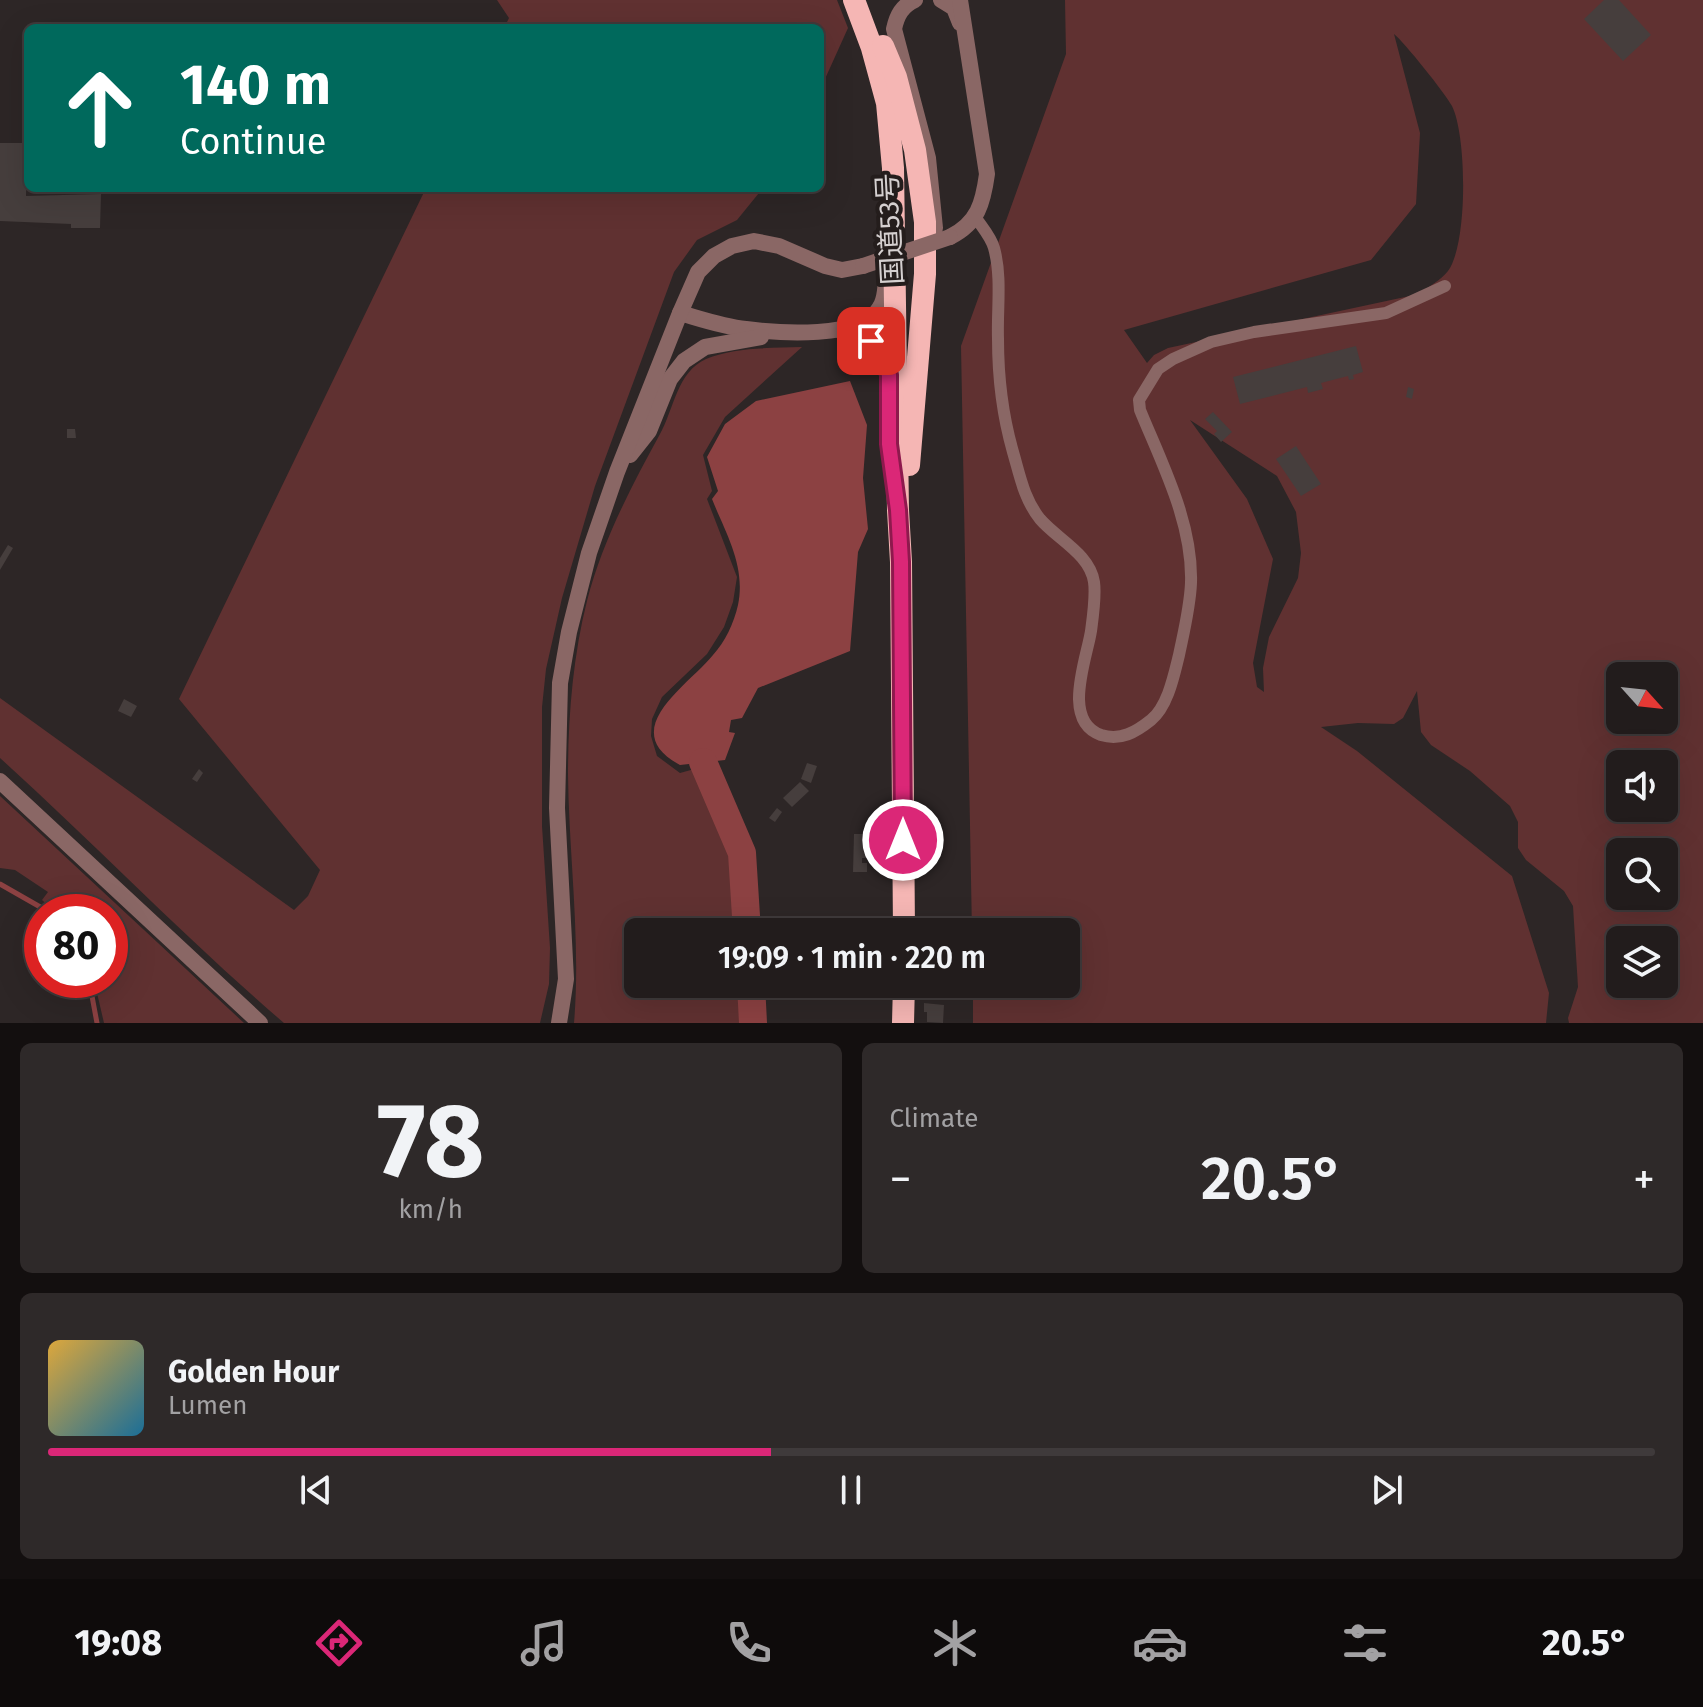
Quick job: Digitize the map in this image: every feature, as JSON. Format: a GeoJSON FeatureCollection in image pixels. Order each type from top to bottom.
{"type":"FeatureCollection","features":[{"type":"Feature","properties":{"kind":"highway","name":"国道53号"},"geometry":{"type":"LineString","coordinates":[[855,0],[887,103],[893,168],[904,918]]}},
{"type":"Feature","properties":{"kind":"highway","name":"国道53号"},"geometry":{"type":"LineString","coordinates":[[855,0],[886,50],[896,77],[915,150],[925,222],[922,313],[901,562]]}},
{"type":"Feature","properties":{"kind":"highway"},"geometry":{"type":"LineString","coordinates":[[903,1023],[904,998]]}},
{"type":"Feature","properties":{"kind":"street"},"geometry":{"type":"LineString","coordinates":[[915,0],[896,16],[894,29],[928,158],[935,213],[934,264],[922,313]]}},
{"type":"Feature","properties":{"kind":"street"},"geometry":{"type":"LineString","coordinates":[[941,0],[954,8],[967,39]]}},
{"type":"Feature","properties":{"kind":"street"},"geometry":{"type":"LineString","coordinates":[[559,1023],[566,979],[557,808],[560,683],[589,553],[617,472],[698,272],[714,256],[732,246],[754,241],[779,246],[842,270],[950,237],[966,229],[976,218],[984,200],[987,174],[960,0]]}},
{"type":"Feature","properties":{"kind":"street"},"geometry":{"type":"LineString","coordinates":[[617,472],[649,431],[670,379],[684,361],[705,347],[791,332],[839,330],[866,320],[880,307],[887,234],[887,103]]}},
{"type":"Feature","properties":{"kind":"street"},"geometry":{"type":"LineString","coordinates":[[976,218],[994,244],[998,268],[998,342],[1007,430],[1025,496],[1042,520],[1075,551],[1090,570],[1094,583],[1091,632],[1080,673],[1080,710],[1097,734],[1110,737],[1123,737],[1155,716],[1173,680],[1188,610],[1191,582],[1188,540],[1167,476],[1140,410],[1139,400],[1158,369],[1211,342],[1254,332],[1386,313],[1445,286]]}},
{"type":"Feature","properties":{"kind":"street"},"geometry":{"type":"LineString","coordinates":[[680,313],[743,329],[791,332]]}},
{"type":"Feature","properties":{"kind":"street"},"geometry":{"type":"LineString","coordinates":[[839,330],[871,341],[883,355],[889,375],[889,444],[898,510]]}},
{"type":"Feature","properties":{"kind":"street"},"geometry":{"type":"LineString","coordinates":[[0,781],[260,1023]]}},
{"type":"Feature","properties":{"kind":"shaded area"},"geometry":{"type":"Polygon","coordinates":[[[497,0],[837,0],[848,28],[824,81],[824,24],[506,24],[509,18],[497,0]]]}},
{"type":"Feature","properties":{"kind":"shaded area"},"geometry":{"type":"Polygon","coordinates":[[[1065,0],[1703,0],[1703,1023],[1569,1023],[1578,987],[1573,906],[1564,891],[1526,860],[1518,848],[1518,822],[1510,806],[1470,771],[1431,745],[1421,732],[1417,691],[1403,718],[1394,724],[1358,723],[1321,727],[1357,751],[1512,876],[1549,993],[1546,1023],[973,1023],[973,998],[1080,998],[1080,918],[972,918],[961,346],[1066,54],[1065,0]],[[1394,34],[1420,133],[1416,204],[1371,260],[1124,330],[1147,363],[1154,355],[1168,348],[1419,294],[1448,271],[1455,257],[1462,215],[1463,164],[1457,121],[1452,106],[1441,90],[1394,34]],[[1190,420],[1247,499],[1273,559],[1253,663],[1257,687],[1264,692],[1263,668],[1269,637],[1298,578],[1301,553],[1296,512],[1277,476],[1190,420]]]}},
{"type":"Feature","properties":{"kind":"shaded area"},"geometry":{"type":"Polygon","coordinates":[[[424,192],[760,192],[737,220],[697,240],[674,272],[595,486],[562,598],[546,669],[542,707],[542,826],[550,948],[549,984],[540,1023],[284,1023],[0,758],[0,698],[294,910],[308,896],[320,870],[179,699],[424,192]]]}},
{"type":"Feature","properties":{"kind":"shaded area"},"geometry":{"type":"Polygon","coordinates":[[[802,347],[725,417],[703,455],[712,491],[707,499],[737,577],[733,602],[724,627],[707,654],[662,697],[652,719],[651,736],[657,756],[680,773],[698,768],[736,857],[738,918],[624,918],[624,998],[743,998],[744,1023],[574,1023],[576,961],[569,732],[578,643],[587,601],[618,515],[665,424],[682,382],[696,365],[706,359],[753,349],[802,347]]]}},
{"type":"Feature","properties":{"kind":"shaded area"},"geometry":{"type":"Polygon","coordinates":[[[850,381],[867,425],[863,478],[868,529],[858,552],[850,651],[758,688],[742,718],[731,720],[729,732],[735,733],[725,760],[680,765],[662,751],[654,737],[656,723],[663,708],[721,644],[734,619],[740,591],[733,550],[712,499],[718,491],[707,457],[725,424],[756,401],[850,381]]]}},
{"type":"Feature","properties":{"kind":"shaded area"},"geometry":{"type":"Polygon","coordinates":[[[0,796],[105,894],[46,894],[48,892],[15,870],[0,868],[0,796]]]}},
{"type":"Feature","properties":{"kind":"shaded area"},"geometry":{"type":"Polygon","coordinates":[[[128,915],[244,1023],[104,1023],[98,998],[128,998],[128,915]]]}},
{"type":"Feature","properties":{"kind":"building"},"geometry":{"type":"Polygon","coordinates":[[[1604,0],[1619,0],[1651,35],[1623,61],[1584,19],[1604,0]]]}},
{"type":"Feature","properties":{"kind":"building"},"geometry":{"type":"Polygon","coordinates":[[[0,143],[24,143],[26,196],[101,194],[100,228],[0,221],[0,143]]]}},
{"type":"Feature","properties":{"kind":"building"},"geometry":{"type":"Polygon","coordinates":[[[1356,346],[1363,372],[1353,375],[1354,379],[1349,380],[1348,376],[1321,383],[1323,389],[1308,393],[1307,387],[1240,404],[1233,377],[1356,346]]]}},
{"type":"Feature","properties":{"kind":"building"},"geometry":{"type":"Polygon","coordinates":[[[1408,387],[1414,389],[1412,399],[1406,397],[1408,387]]]}},
{"type":"Feature","properties":{"kind":"building"},"geometry":{"type":"Polygon","coordinates":[[[1213,412],[1232,432],[1221,442],[1214,434],[1217,431],[1205,419],[1213,412]]]}},
{"type":"Feature","properties":{"kind":"building"},"geometry":{"type":"Polygon","coordinates":[[[67,429],[75,429],[76,438],[67,438],[67,429]]]}},
{"type":"Feature","properties":{"kind":"building"},"geometry":{"type":"Polygon","coordinates":[[[1296,446],[1321,484],[1301,496],[1276,459],[1296,446]]]}},
{"type":"Feature","properties":{"kind":"building"},"geometry":{"type":"Polygon","coordinates":[[[8,545],[13,548],[0,570],[0,558],[8,545]]]}},
{"type":"Feature","properties":{"kind":"building"},"geometry":{"type":"Polygon","coordinates":[[[124,699],[137,706],[131,717],[118,711],[124,699]]]}},
{"type":"Feature","properties":{"kind":"building"},"geometry":{"type":"Polygon","coordinates":[[[807,763],[817,766],[811,783],[801,779],[807,763]]]}},
{"type":"Feature","properties":{"kind":"building"},"geometry":{"type":"Polygon","coordinates":[[[199,769],[203,773],[197,782],[192,779],[199,769]]]}},
{"type":"Feature","properties":{"kind":"building"},"geometry":{"type":"Polygon","coordinates":[[[800,782],[809,791],[792,807],[783,798],[800,782]]]}},
{"type":"Feature","properties":{"kind":"building"},"geometry":{"type":"Polygon","coordinates":[[[777,808],[782,812],[775,822],[769,818],[777,808]]]}},
{"type":"Feature","properties":{"kind":"building"},"geometry":{"type":"Polygon","coordinates":[[[854,834],[867,834],[867,858],[862,858],[862,863],[867,863],[867,872],[853,872],[854,834]]]}},
{"type":"Feature","properties":{"kind":"building"},"geometry":{"type":"Polygon","coordinates":[[[924,1003],[944,1005],[943,1023],[927,1022],[924,1003]]]}},
{"type":"Feature","properties":{"kind":"waterway"},"geometry":{"type":"LineString","coordinates":[[703,762],[742,853],[746,918]]}},
{"type":"Feature","properties":{"kind":"waterway"},"geometry":{"type":"LineString","coordinates":[[0,884],[24,898]]}},
{"type":"Feature","properties":{"kind":"waterway"},"geometry":{"type":"LineString","coordinates":[[92,998],[97,1023]]}},
{"type":"Feature","properties":{"kind":"waterway"},"geometry":{"type":"LineString","coordinates":[[752,998],[753,1023]]}},
{"type":"Feature","properties":{"kind":"route"},"geometry":{"type":"LineString","coordinates":[[871,341],[883,355],[889,375],[889,444],[898,510],[903,840]]}}]}
